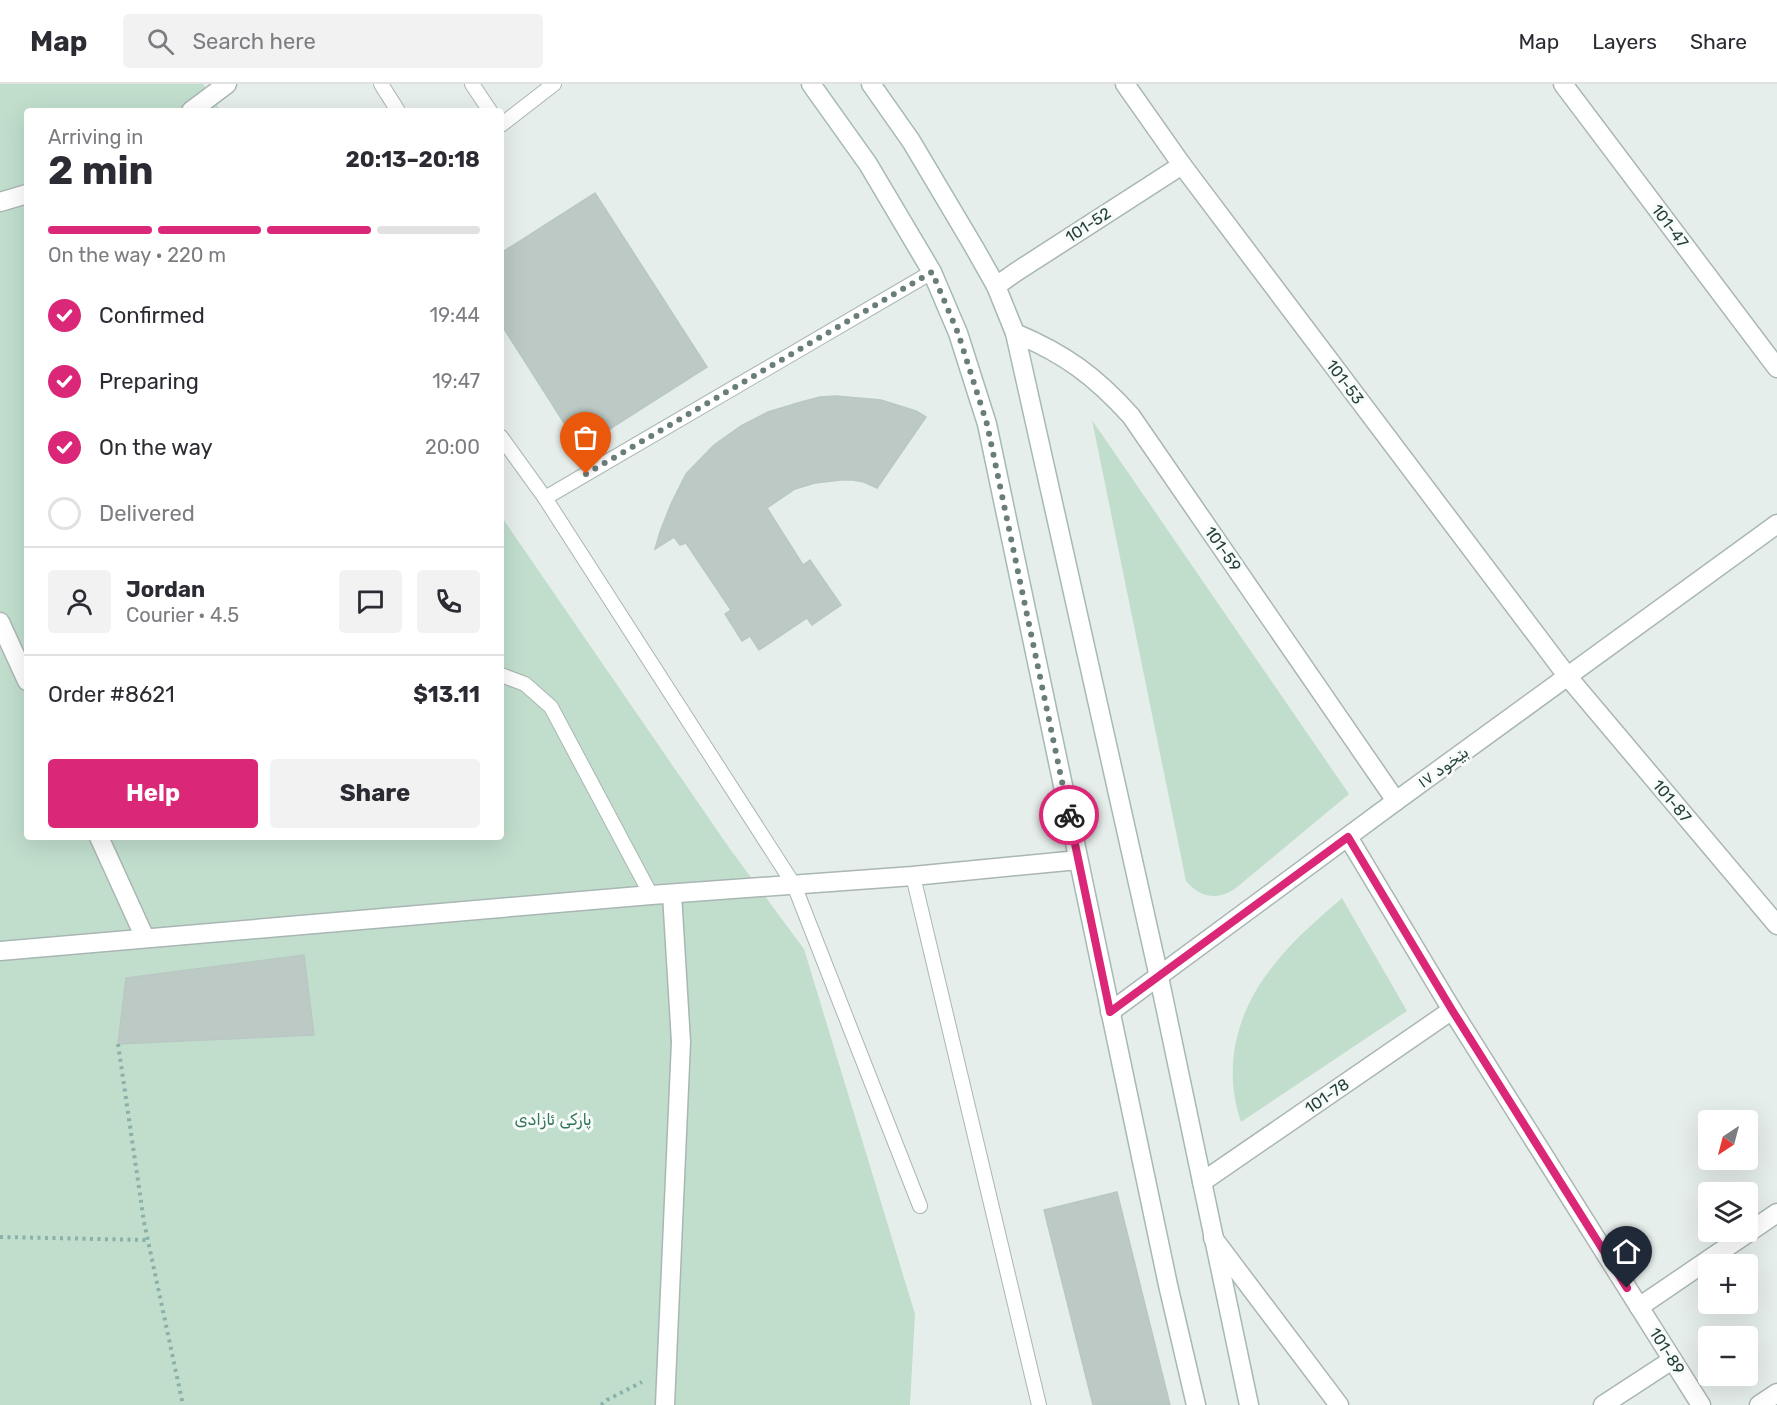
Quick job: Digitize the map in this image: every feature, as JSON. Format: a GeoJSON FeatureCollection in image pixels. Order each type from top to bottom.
{"type":"FeatureCollection","features":[{"type":"Feature","properties":{"kind":"street"},"geometry":{"type":"LineString","coordinates":[[195,108],[227,84]]}},
{"type":"Feature","properties":{"kind":"street"},"geometry":{"type":"LineString","coordinates":[[811,84],[868,164],[932,272],[958,333],[987,424],[1168,1285],[1196,1405]]}},
{"type":"Feature","properties":{"kind":"street"},"geometry":{"type":"LineString","coordinates":[[872,84],[910,141],[996,286],[1016,333],[1159,977],[1249,1405]]}},
{"type":"Feature","properties":{"kind":"street","name":"101-53"},"geometry":{"type":"LineString","coordinates":[[1125,84],[1182,165],[1568,677]]}},
{"type":"Feature","properties":{"kind":"street","name":"101-47"},"geometry":{"type":"LineString","coordinates":[[1563,84],[1777,368]]}},
{"type":"Feature","properties":{"kind":"street","name":"101-52"},"geometry":{"type":"LineString","coordinates":[[996,286],[1182,165]]}},
{"type":"Feature","properties":{"kind":"street"},"geometry":{"type":"LineString","coordinates":[[0,202],[24,195]]}},
{"type":"Feature","properties":{"kind":"street","name":"101-59"},"geometry":{"type":"LineString","coordinates":[[1016,333],[1059,353],[1079,366],[1098,381],[1131,416],[1396,801]]}},
{"type":"Feature","properties":{"kind":"street","name":"بێخود ١٧"},"geometry":{"type":"LineString","coordinates":[[1110,1012],[1777,524]]}},
{"type":"Feature","properties":{"kind":"street"},"geometry":{"type":"LineString","coordinates":[[0,622],[24,674]]}},
{"type":"Feature","properties":{"kind":"street","name":"101-87"},"geometry":{"type":"LineString","coordinates":[[1568,677],[1777,926]]}},
{"type":"Feature","properties":{"kind":"street","name":"101-89"},"geometry":{"type":"LineString","coordinates":[[1348,837],[1452,1010],[1701,1405]]}},
{"type":"Feature","properties":{"kind":"street"},"geometry":{"type":"LineString","coordinates":[[100,840],[145,938]]}},
{"type":"Feature","properties":{"kind":"street"},"geometry":{"type":"LineString","coordinates":[[0,951],[651,895],[913,876],[1078,860]]}},
{"type":"Feature","properties":{"kind":"street"},"geometry":{"type":"LineString","coordinates":[[665,1405],[681,1042],[672,894]]}},
{"type":"Feature","properties":{"kind":"street","name":"101-78"},"geometry":{"type":"LineString","coordinates":[[1202,1182],[1452,1010]]}},
{"type":"Feature","properties":{"kind":"street"},"geometry":{"type":"LineString","coordinates":[[1639,1307],[1777,1213]]}},
{"type":"Feature","properties":{"kind":"street"},"geometry":{"type":"LineString","coordinates":[[1213,1238],[1339,1405]]}},
{"type":"Feature","properties":{"kind":"street"},"geometry":{"type":"LineString","coordinates":[[1603,1405],[1672,1359]]}},
{"type":"Feature","properties":{"kind":"street"},"geometry":{"type":"LineString","coordinates":[[1759,1405],[1777,1393]]}},
{"type":"Feature","properties":{"kind":"lane"},"geometry":{"type":"LineString","coordinates":[[381,84],[396,108]]}},
{"type":"Feature","properties":{"kind":"lane"},"geometry":{"type":"LineString","coordinates":[[472,84],[487,108]]}},
{"type":"Feature","properties":{"kind":"lane"},"geometry":{"type":"LineString","coordinates":[[504,123],[554,84]]}},
{"type":"Feature","properties":{"kind":"lane"},"geometry":{"type":"LineString","coordinates":[[546,498],[932,272]]}},
{"type":"Feature","properties":{"kind":"lane"},"geometry":{"type":"LineString","coordinates":[[504,441],[546,498],[794,885],[920,1206]]}},
{"type":"Feature","properties":{"kind":"lane"},"geometry":{"type":"LineString","coordinates":[[504,676],[525,684],[551,707],[651,895]]}},
{"type":"Feature","properties":{"kind":"lane"},"geometry":{"type":"LineString","coordinates":[[913,876],[1039,1405]]}},
{"type":"Feature","properties":{"kind":"path"},"geometry":{"type":"LineString","coordinates":[[118,1044],[144,1222],[183,1405]]}},
{"type":"Feature","properties":{"kind":"path"},"geometry":{"type":"LineString","coordinates":[[0,1237],[148,1240]]}},
{"type":"Feature","properties":{"kind":"path"},"geometry":{"type":"LineString","coordinates":[[601,1405],[667,1370]]}},
{"type":"Feature","properties":{"kind":"green space","name":"پارکی ئازادی"},"geometry":{"type":"Polygon","coordinates":[[[0,84],[203,84],[219,108],[24,108],[24,840],[504,840],[504,520],[730,849],[804,949],[915,1314],[910,1405],[0,1405],[0,84]]]}},
{"type":"Feature","properties":{"kind":"green space"},"geometry":{"type":"Polygon","coordinates":[[[1092,420],[1349,794],[1236,888],[1223,895],[1203,894],[1186,881],[1092,420]]]}},
{"type":"Feature","properties":{"kind":"green space"},"geometry":{"type":"Polygon","coordinates":[[[1342,898],[1407,1011],[1241,1122],[1235,1101],[1233,1060],[1236,1040],[1250,1001],[1281,956],[1342,898]]]}},
{"type":"Feature","properties":{"kind":"building"},"geometry":{"type":"Polygon","coordinates":[[[595,193],[707,367],[580,448],[504,329],[504,251],[595,193]]]}},
{"type":"Feature","properties":{"kind":"building"},"geometry":{"type":"Polygon","coordinates":[[[820,397],[881,400],[916,411],[926,417],[877,488],[853,480],[815,483],[795,489],[767,508],[803,565],[810,560],[841,605],[812,625],[807,618],[759,650],[750,636],[742,641],[725,614],[731,610],[686,543],[680,545],[674,537],[655,549],[660,532],[686,474],[714,445],[741,426],[768,412],[820,397]]]}},
{"type":"Feature","properties":{"kind":"building"},"geometry":{"type":"Polygon","coordinates":[[[304,955],[314,1035],[118,1044],[126,978],[304,955]]]}},
{"type":"Feature","properties":{"kind":"building"},"geometry":{"type":"Polygon","coordinates":[[[1117,1192],[1170,1405],[1093,1405],[1044,1210],[1117,1192]]]}},
{"type":"Feature","properties":{"kind":"way so far"},"geometry":{"type":"LineString","coordinates":[[586,474],[932,272],[958,333],[987,424],[1069,815]]}},
{"type":"Feature","properties":{"kind":"route"},"geometry":{"type":"LineString","coordinates":[[1069,815],[1110,1012],[1348,837],[1452,1010],[1627,1288]]}}]}
